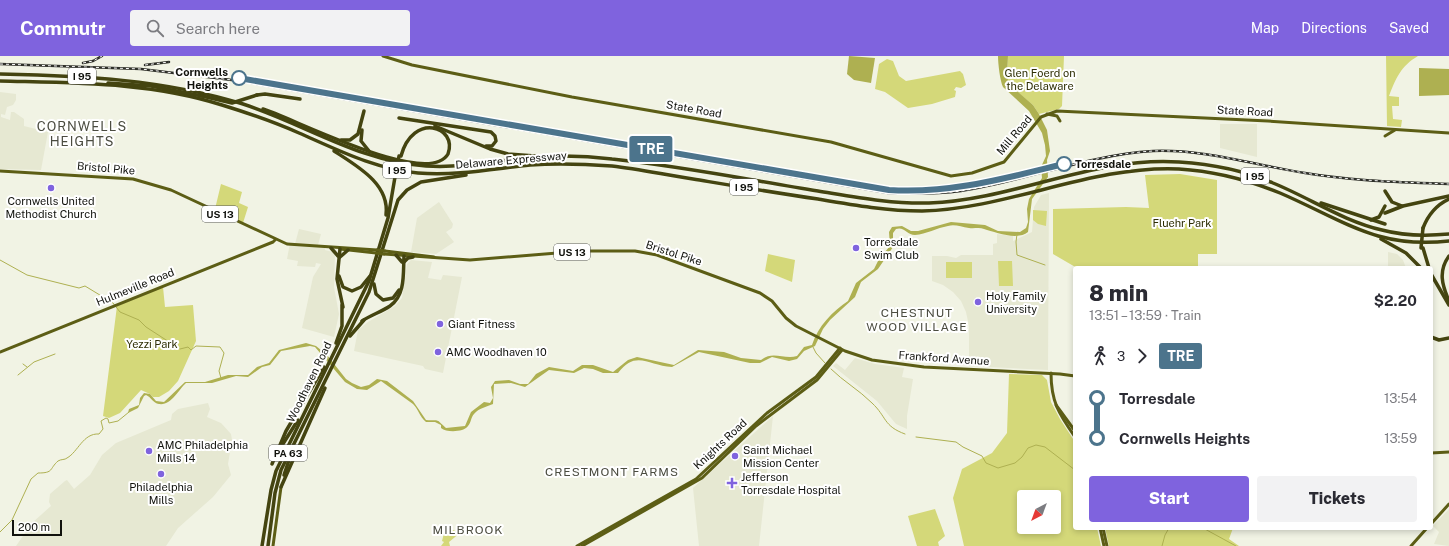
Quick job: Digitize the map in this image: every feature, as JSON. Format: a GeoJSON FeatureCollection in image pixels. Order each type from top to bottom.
{"type":"FeatureCollection","features":[{"type":"Feature","properties":{"kind":"highway","name":"Delaware Expressway"},"geometry":{"type":"LineString","coordinates":[[0,74],[117,78],[149,82],[203,96],[211,95],[279,117],[361,153],[399,163],[457,167],[542,157],[583,157],[623,160],[892,202],[940,202],[1009,191],[1134,163],[1178,162],[1218,166],[1266,180],[1344,217],[1379,230],[1418,235],[1449,234]]}},
{"type":"Feature","properties":{"kind":"highway","name":"I 95"},"geometry":{"type":"LineString","coordinates":[[0,81],[134,84],[203,96]]}},
{"type":"Feature","properties":{"kind":"highway"},"geometry":{"type":"LineString","coordinates":[[203,96],[232,103],[257,94],[300,99]]}},
{"type":"Feature","properties":{"kind":"highway","name":"Delaware Expressway"},"geometry":{"type":"LineString","coordinates":[[203,96],[207,100],[271,121],[354,158],[395,170],[432,174],[483,172],[538,165],[598,165],[653,172],[865,207],[901,210],[943,210],[1011,198],[1107,175],[1144,170],[1178,169],[1205,172],[1259,185],[1349,227],[1379,238],[1425,243],[1449,241]]}},
{"type":"Feature","properties":{"kind":"highway"},"geometry":{"type":"LineString","coordinates":[[228,100],[239,101],[272,112],[342,140],[351,139],[359,131],[364,111],[361,141],[367,149],[379,155]]}},
{"type":"Feature","properties":{"kind":"highway"},"geometry":{"type":"LineString","coordinates":[[399,118],[490,132],[496,137],[495,143],[491,146],[474,144]]}},
{"type":"Feature","properties":{"kind":"highway"},"geometry":{"type":"LineString","coordinates":[[385,243],[403,142],[407,135],[415,128],[424,126],[443,128],[474,144],[505,153],[542,157]]}},
{"type":"Feature","properties":{"kind":"highway"},"geometry":{"type":"LineString","coordinates":[[320,131],[352,146],[379,155],[413,162],[435,164],[442,161],[447,156],[449,147],[448,140],[445,134],[438,129],[421,129],[408,138],[400,156]]}},
{"type":"Feature","properties":{"kind":"highway"},"geometry":{"type":"LineString","coordinates":[[316,141],[354,164],[378,185],[384,196],[386,205],[384,230]]}},
{"type":"Feature","properties":{"kind":"highway"},"geometry":{"type":"LineString","coordinates":[[385,243],[396,204],[410,188],[421,182],[483,172]]}},
{"type":"Feature","properties":{"kind":"highway"},"geometry":{"type":"LineString","coordinates":[[384,230],[396,177]]}},
{"type":"Feature","properties":{"kind":"highway"},"geometry":{"type":"LineString","coordinates":[[1385,191],[1392,202],[1403,206]]}},
{"type":"Feature","properties":{"kind":"highway"},"geometry":{"type":"LineString","coordinates":[[1300,196],[1385,224]]}},
{"type":"Feature","properties":{"kind":"highway"},"geometry":{"type":"LineString","coordinates":[[1385,213],[1403,206],[1449,196]]}},
{"type":"Feature","properties":{"kind":"highway"},"geometry":{"type":"LineString","coordinates":[[1427,266],[1422,248],[1424,228],[1428,218],[1435,208],[1449,200]]}},
{"type":"Feature","properties":{"kind":"highway"},"geometry":{"type":"LineString","coordinates":[[1371,220],[1379,217],[1385,206]]}},
{"type":"Feature","properties":{"kind":"highway","name":"Woodhaven Road"},"geometry":{"type":"LineString","coordinates":[[262,546],[271,490],[276,471],[327,362],[376,268],[384,230]]}},
{"type":"Feature","properties":{"kind":"highway"},"geometry":{"type":"LineString","coordinates":[[1379,238],[1403,251],[1420,266]]}},
{"type":"Feature","properties":{"kind":"highway","name":"Woodhaven Road"},"geometry":{"type":"LineString","coordinates":[[268,546],[278,479],[301,427],[333,370],[369,292],[385,243]]}},
{"type":"Feature","properties":{"kind":"highway"},"geometry":{"type":"LineString","coordinates":[[331,248],[340,257]]}},
{"type":"Feature","properties":{"kind":"highway"},"geometry":{"type":"LineString","coordinates":[[340,248],[339,280],[343,287],[348,290],[355,290],[361,287],[376,268]]}},
{"type":"Feature","properties":{"kind":"highway"},"geometry":{"type":"LineString","coordinates":[[334,350],[342,327],[342,306],[337,282],[340,257],[342,253],[348,250]]}},
{"type":"Feature","properties":{"kind":"highway"},"geometry":{"type":"LineString","coordinates":[[396,255],[403,263]]}},
{"type":"Feature","properties":{"kind":"highway"},"geometry":{"type":"LineString","coordinates":[[376,268],[374,292],[380,299],[389,300],[395,296],[399,289],[404,255]]}},
{"type":"Feature","properties":{"kind":"highway"},"geometry":{"type":"LineString","coordinates":[[1449,256],[1443,265],[1442,277],[1449,301]]}},
{"type":"Feature","properties":{"kind":"highway"},"geometry":{"type":"LineString","coordinates":[[340,353],[354,330],[364,320],[391,305],[397,299],[401,289],[403,263],[408,258],[413,257]]}},
{"type":"Feature","properties":{"kind":"highway"},"geometry":{"type":"LineString","coordinates":[[1433,276],[1449,301]]}},
{"type":"Feature","properties":{"kind":"highway"},"geometry":{"type":"LineString","coordinates":[[1433,277],[1449,305]]}},
{"type":"Feature","properties":{"kind":"highway"},"geometry":{"type":"LineString","coordinates":[[1433,282],[1441,292]]}},
{"type":"Feature","properties":{"kind":"highway"},"geometry":{"type":"LineString","coordinates":[[330,357],[342,326],[342,306]]}},
{"type":"Feature","properties":{"kind":"highway"},"geometry":{"type":"LineString","coordinates":[[336,364],[349,339],[364,320]]}},
{"type":"Feature","properties":{"kind":"highway"},"geometry":{"type":"LineString","coordinates":[[1433,338],[1439,340],[1449,338]]}},
{"type":"Feature","properties":{"kind":"highway"},"geometry":{"type":"LineString","coordinates":[[312,396],[272,464],[286,431],[327,362]]}},
{"type":"Feature","properties":{"kind":"highway"},"geometry":{"type":"LineString","coordinates":[[281,487],[333,370]]}},
{"type":"Feature","properties":{"kind":"highway"},"geometry":{"type":"LineString","coordinates":[[281,487],[286,466],[301,427]]}},
{"type":"Feature","properties":{"kind":"main road","name":"State Road"},"geometry":{"type":"LineString","coordinates":[[383,56],[412,65],[572,97],[831,142],[951,176],[962,176],[1000,165]]}},
{"type":"Feature","properties":{"kind":"main road","name":"State Road"},"geometry":{"type":"LineString","coordinates":[[1041,117],[1061,111],[1268,121],[1449,133]]}},
{"type":"Feature","properties":{"kind":"main road"},"geometry":{"type":"LineString","coordinates":[[1047,114],[1057,116],[1060,121]]}},
{"type":"Feature","properties":{"kind":"main road","name":"Mill Road"},"geometry":{"type":"LineString","coordinates":[[1000,165],[1011,156],[1041,117]]}},
{"type":"Feature","properties":{"kind":"main road"},"geometry":{"type":"LineString","coordinates":[[1385,136],[1395,130]]}},
{"type":"Feature","properties":{"kind":"main road","name":"Bristol Pike"},"geometry":{"type":"LineString","coordinates":[[0,170],[120,177],[137,180],[173,191],[275,240],[296,245],[470,260],[582,251],[625,250],[645,252],[760,293],[772,301],[790,322],[816,337]]}},
{"type":"Feature","properties":{"kind":"main road","name":"Hulmeville Road"},"geometry":{"type":"LineString","coordinates":[[0,352],[275,240]]}},
{"type":"Feature","properties":{"kind":"main road","name":"Bristol Pike"},"geometry":{"type":"LineString","coordinates":[[340,248],[377,252]]}},
{"type":"Feature","properties":{"kind":"main road","name":"Bristol Pike"},"geometry":{"type":"LineString","coordinates":[[385,253],[413,257],[434,257]]}},
{"type":"Feature","properties":{"kind":"main road","name":"Frankford Avenue"},"geometry":{"type":"LineString","coordinates":[[816,337],[841,349],[875,361],[919,367],[1051,373],[1073,376]]}},
{"type":"Feature","properties":{"kind":"main road","name":"Knights Road"},"geometry":{"type":"LineString","coordinates":[[576,546],[696,479],[767,413],[816,377],[841,349]]}},
{"type":"Feature","properties":{"kind":"main road","name":"Knights Road"},"geometry":{"type":"LineString","coordinates":[[582,546],[702,478],[760,423],[817,380],[841,349]]}},
{"type":"Feature","properties":{"kind":"main road"},"geometry":{"type":"LineString","coordinates":[[1051,373],[1052,390],[1056,405],[1061,417],[1073,434]]}},
{"type":"Feature","properties":{"kind":"main road"},"geometry":{"type":"LineString","coordinates":[[1056,405],[1073,428]]}},
{"type":"Feature","properties":{"kind":"main road"},"geometry":{"type":"LineString","coordinates":[[1433,453],[1449,452]]}},
{"type":"Feature","properties":{"kind":"main road"},"geometry":{"type":"LineString","coordinates":[[273,546],[281,487]]}},
{"type":"Feature","properties":{"kind":"main road"},"geometry":{"type":"LineString","coordinates":[[1433,522],[1449,504]]}},
{"type":"Feature","properties":{"kind":"main road"},"geometry":{"type":"LineString","coordinates":[[1100,530],[1104,546]]}},
{"type":"Feature","properties":{"kind":"main road"},"geometry":{"type":"LineString","coordinates":[[1103,530],[1107,546]]}},
{"type":"Feature","properties":{"kind":"main road"},"geometry":{"type":"LineString","coordinates":[[1411,546],[1426,530]]}},
{"type":"Feature","properties":{"kind":"shaded area"},"geometry":{"type":"Polygon","coordinates":[[[849,56],[875,58],[871,83],[854,80],[847,74],[849,56]]]}},
{"type":"Feature","properties":{"kind":"shaded area"},"geometry":{"type":"Polygon","coordinates":[[[998,56],[1008,56],[1007,76],[1009,84],[1033,105],[1047,130],[1050,151],[1047,160],[1048,177],[1032,199],[1028,232],[1023,235],[1012,236],[982,228],[953,225],[912,235],[899,228],[896,229],[893,233],[893,247],[878,269],[861,282],[855,297],[830,320],[823,329],[815,346],[804,351],[797,359],[789,361],[772,357],[760,363],[750,363],[699,352],[672,367],[637,360],[625,366],[618,373],[603,373],[593,369],[584,368],[574,373],[549,370],[525,387],[511,383],[494,384],[493,404],[476,412],[473,415],[469,425],[463,430],[447,431],[435,422],[426,422],[413,404],[381,381],[367,390],[357,389],[345,382],[315,347],[310,346],[281,351],[270,365],[262,367],[248,377],[236,376],[212,383],[186,383],[171,400],[163,404],[157,403],[146,395],[138,408],[128,413],[129,409],[139,405],[140,398],[144,393],[150,394],[156,401],[164,402],[185,382],[205,382],[228,375],[248,375],[257,367],[269,363],[279,350],[306,343],[316,346],[327,355],[346,379],[352,383],[361,387],[369,385],[377,379],[387,381],[413,401],[426,420],[438,421],[446,428],[465,426],[471,412],[484,402],[490,403],[493,398],[491,387],[495,381],[509,380],[520,384],[528,384],[536,374],[549,367],[573,371],[582,365],[593,365],[613,372],[628,360],[637,357],[674,365],[698,350],[724,352],[741,358],[761,360],[765,357],[774,355],[788,357],[797,356],[804,347],[812,345],[822,325],[837,309],[848,301],[856,283],[874,269],[879,259],[890,246],[889,232],[892,227],[902,226],[911,231],[918,231],[951,222],[985,225],[998,231],[1020,232],[1026,228],[1028,222],[1027,209],[1029,199],[1042,178],[1041,167],[1046,156],[1045,145],[1042,133],[1029,111],[1003,87],[1000,76],[998,56]]]}},
{"type":"Feature","properties":{"kind":"shaded area"},"geometry":{"type":"Polygon","coordinates":[[[1419,68],[1449,69],[1449,95],[1419,96],[1419,68]]]}},
{"type":"Feature","properties":{"kind":"shaded area"},"geometry":{"type":"Polygon","coordinates":[[[0,92],[16,94],[16,100],[13,105],[7,107],[5,115],[1,114],[1,117],[10,120],[11,112],[14,112],[24,119],[24,126],[48,132],[41,170],[0,169],[0,92]]]}},
{"type":"Feature","properties":{"kind":"shaded area"},"geometry":{"type":"Polygon","coordinates":[[[1220,124],[1257,124],[1257,157],[1220,148],[1220,124]]]}},
{"type":"Feature","properties":{"kind":"shaded area"},"geometry":{"type":"Polygon","coordinates":[[[1049,193],[1048,370],[969,366],[969,326],[966,312],[961,301],[953,292],[943,285],[932,281],[932,256],[947,256],[956,258],[961,255],[993,255],[993,244],[997,243],[997,234],[1013,236],[1013,241],[1032,232],[1034,207],[1041,195],[1049,193]]]}},
{"type":"Feature","properties":{"kind":"shaded area"},"geometry":{"type":"Polygon","coordinates":[[[439,202],[453,224],[452,228],[446,232],[454,242],[436,254],[411,252],[417,218],[439,202]]]}},
{"type":"Feature","properties":{"kind":"shaded area"},"geometry":{"type":"Polygon","coordinates":[[[299,229],[321,234],[318,245],[325,246],[325,250],[335,254],[334,287],[339,314],[334,337],[302,328],[313,277],[321,264],[316,263],[315,267],[297,266],[298,261],[287,259],[290,243],[295,244],[299,229]]]}},
{"type":"Feature","properties":{"kind":"shaded area"},"geometry":{"type":"Polygon","coordinates":[[[1388,252],[1397,254],[1403,260],[1405,266],[1388,266],[1388,252]]]}},
{"type":"Feature","properties":{"kind":"shaded area"},"geometry":{"type":"Polygon","coordinates":[[[411,260],[432,262],[428,278],[441,280],[443,275],[462,277],[443,373],[425,369],[423,366],[354,351],[358,330],[368,322],[395,306],[402,298],[407,264],[411,260]]]}},
{"type":"Feature","properties":{"kind":"shaded area"},"geometry":{"type":"Polygon","coordinates":[[[855,358],[875,364],[904,368],[902,377],[913,379],[907,416],[907,429],[896,424],[877,401],[833,366],[836,363],[845,370],[855,358]]]}},
{"type":"Feature","properties":{"kind":"shaded area","name":"Philadelphia Mills"},"geometry":{"type":"Polygon","coordinates":[[[208,403],[210,409],[207,417],[221,423],[231,434],[232,440],[228,464],[231,475],[213,497],[178,528],[166,546],[16,546],[32,523],[51,506],[49,502],[50,494],[67,480],[74,489],[90,475],[102,455],[116,443],[171,420],[172,414],[178,409],[208,403]]]}},
{"type":"Feature","properties":{"kind":"shaded area","name":"Jefferson Torresdale Hospital"},"geometry":{"type":"Polygon","coordinates":[[[773,416],[759,546],[699,546],[693,488],[773,416]]]}},
{"type":"Feature","properties":{"kind":"shaded area"},"geometry":{"type":"Polygon","coordinates":[[[1449,509],[1449,546],[1434,544],[1439,532],[1433,526],[1449,509]]]}},
{"type":"Feature","properties":{"kind":"green space","name":"Glen Foerd on the Delaware"},"geometry":{"type":"Polygon","coordinates":[[[1008,56],[1064,56],[1062,106],[1059,109],[1039,114],[1033,105],[1008,84],[1008,56]]]}},
{"type":"Feature","properties":{"kind":"green space"},"geometry":{"type":"Polygon","coordinates":[[[1386,56],[1418,56],[1403,68],[1389,96],[1399,97],[1399,106],[1392,106],[1393,119],[1402,120],[1401,127],[1387,126],[1386,56]]]}},
{"type":"Feature","properties":{"kind":"green space"},"geometry":{"type":"Polygon","coordinates":[[[887,59],[893,61],[899,76],[906,81],[960,71],[963,74],[966,85],[961,88],[956,87],[954,90],[956,91],[955,97],[932,104],[908,108],[885,92],[875,89],[879,64],[887,59]]]}},
{"type":"Feature","properties":{"kind":"green space","name":"Fluehr Park"},"geometry":{"type":"Polygon","coordinates":[[[1180,174],[1217,180],[1217,254],[1198,254],[1198,266],[1074,266],[1053,254],[1053,209],[1126,207],[1149,208],[1145,175],[1180,174]]]}},
{"type":"Feature","properties":{"kind":"green space"},"geometry":{"type":"Polygon","coordinates":[[[221,184],[242,192],[239,203],[248,207],[243,223],[215,209],[221,184]]]}},
{"type":"Feature","properties":{"kind":"green space"},"geometry":{"type":"Polygon","coordinates":[[[1033,210],[1047,211],[1046,226],[1038,224],[1033,220],[1033,210]]]}},
{"type":"Feature","properties":{"kind":"green space"},"geometry":{"type":"Polygon","coordinates":[[[768,254],[795,260],[792,282],[765,271],[768,254]]]}},
{"type":"Feature","properties":{"kind":"green space"},"geometry":{"type":"Polygon","coordinates":[[[998,261],[1012,261],[1013,286],[999,286],[998,261]]]}},
{"type":"Feature","properties":{"kind":"green space"},"geometry":{"type":"Polygon","coordinates":[[[946,262],[972,262],[972,278],[946,278],[946,262]]]}},
{"type":"Feature","properties":{"kind":"green space","name":"Yezzi Park"},"geometry":{"type":"Polygon","coordinates":[[[163,287],[165,307],[193,305],[196,341],[178,381],[169,391],[159,397],[153,397],[141,390],[120,413],[109,418],[103,416],[117,306],[163,287]]]}},
{"type":"Feature","properties":{"kind":"green space"},"geometry":{"type":"Polygon","coordinates":[[[1009,374],[1042,375],[1047,380],[1051,402],[1073,439],[1073,530],[1097,530],[1101,546],[964,546],[953,498],[962,469],[992,453],[1007,433],[1009,374]]]}},
{"type":"Feature","properties":{"kind":"green space"},"geometry":{"type":"Polygon","coordinates":[[[935,509],[945,536],[938,542],[939,546],[917,546],[908,516],[935,509]]]}},
{"type":"Feature","properties":{"kind":"green space"},"geometry":{"type":"Polygon","coordinates":[[[445,529],[460,533],[449,542],[450,546],[441,546],[444,542],[442,541],[445,529]]]}},
{"type":"Feature","properties":{"kind":"green space"},"geometry":{"type":"Polygon","coordinates":[[[1105,530],[1232,530],[1229,539],[1239,546],[1109,546],[1105,530]]]}},
{"type":"Feature","properties":{"kind":"waterway"},"geometry":{"type":"LineString","coordinates":[[1017,234],[1017,255],[1045,265]]}},
{"type":"Feature","properties":{"kind":"waterway"},"geometry":{"type":"LineString","coordinates":[[0,260],[27,275],[79,288],[85,286],[113,303],[120,312],[139,320],[146,327],[180,349],[188,347],[191,350],[196,346],[220,347],[224,353],[219,371],[221,378]]}},
{"type":"Feature","properties":{"kind":"waterway"},"geometry":{"type":"LineString","coordinates":[[813,347],[825,363]]}},
{"type":"Feature","properties":{"kind":"waterway"},"geometry":{"type":"LineString","coordinates":[[18,375],[34,362],[55,354]]}},
{"type":"Feature","properties":{"kind":"waterway"},"geometry":{"type":"LineString","coordinates":[[23,364],[27,367]]}},
{"type":"Feature","properties":{"kind":"waterway"},"geometry":{"type":"LineString","coordinates":[[831,369],[872,403],[893,428],[905,434]]}},
{"type":"Feature","properties":{"kind":"waterway"},"geometry":{"type":"LineString","coordinates":[[0,532],[12,520],[31,479],[38,473],[51,470],[58,461],[66,459],[89,436],[99,434],[103,429],[101,421],[106,418],[108,419],[109,423],[118,421],[129,412]]}},
{"type":"Feature","properties":{"kind":"waterway"},"geometry":{"type":"LineString","coordinates":[[916,437],[956,442],[982,456],[986,463],[998,468],[1015,463],[1022,457],[1028,448],[1036,445],[1045,447],[1073,468]]}},
{"type":"Feature","properties":{"kind":"waterway"},"geometry":{"type":"LineString","coordinates":[[1162,546],[1168,530]]}},
{"type":"Feature","properties":{"kind":"waterway"},"geometry":{"type":"LineString","coordinates":[[1207,530],[1236,546]]}},
{"type":"Feature","properties":{"kind":"railway"},"geometry":{"type":"LineString","coordinates":[[83,63],[93,61],[102,56]]}},
{"type":"Feature","properties":{"kind":"railway"},"geometry":{"type":"LineString","coordinates":[[145,65],[169,62]]}},
{"type":"Feature","properties":{"kind":"railway"},"geometry":{"type":"LineString","coordinates":[[0,64],[141,69],[240,81],[888,193],[924,194],[961,191],[985,187],[1080,163],[1128,153],[1153,151],[1192,152],[1323,176],[1377,181],[1449,184]]}},
{"type":"Feature","properties":{"kind":"train","name":"TRE"},"geometry":{"type":"LineString","coordinates":[[239,78],[889,190],[923,191],[959,188],[1064,164]]}},
{"type":"Feature","properties":{"kind":"place","name":"Cornwells Heights"},"geometry":{"type":"Point","coordinates":[239,78]}},
{"type":"Feature","properties":{"kind":"place","name":"Torresdale"},"geometry":{"type":"Point","coordinates":[1064,164]}},
{"type":"Feature","properties":{"kind":"place","name":"Cornwells United Methodist Church"},"geometry":{"type":"Point","coordinates":[51,188]}},
{"type":"Feature","properties":{"kind":"place","name":"Torresdale Swim Club"},"geometry":{"type":"Point","coordinates":[856,248]}},
{"type":"Feature","properties":{"kind":"place","name":"Holy Family University"},"geometry":{"type":"Point","coordinates":[978,302]}},
{"type":"Feature","properties":{"kind":"place","name":"Giant Fitness"},"geometry":{"type":"Point","coordinates":[440,324]}},
{"type":"Feature","properties":{"kind":"place","name":"AMC Woodhaven 10"},"geometry":{"type":"Point","coordinates":[438,352]}},
{"type":"Feature","properties":{"kind":"place","name":"AMC Philadelphia Mills 14"},"geometry":{"type":"Point","coordinates":[149,451]}},
{"type":"Feature","properties":{"kind":"place","name":"Saint Michael Mission Center"},"geometry":{"type":"Point","coordinates":[735,456]}},
{"type":"Feature","properties":{"kind":"place","name":"Philadelphia Mills"},"geometry":{"type":"Point","coordinates":[161,474]}},
{"type":"Feature","properties":{"kind":"place","name":"Jefferson Torresdale Hospital"},"geometry":{"type":"Point","coordinates":[732,483]}},
{"type":"Feature","properties":{"kind":"district","name":"CORNWELLS HEIGHTS"},"geometry":{"type":"Point","coordinates":[82,134]}},
{"type":"Feature","properties":{"kind":"district","name":"CHESTNUT WOOD VILLAGE"},"geometry":{"type":"Point","coordinates":[917,320]}},
{"type":"Feature","properties":{"kind":"district","name":"CRESTMONT FARMS"},"geometry":{"type":"Point","coordinates":[612,472]}},
{"type":"Feature","properties":{"kind":"district","name":"MILBROOK"},"geometry":{"type":"Point","coordinates":[468,530]}}]}
